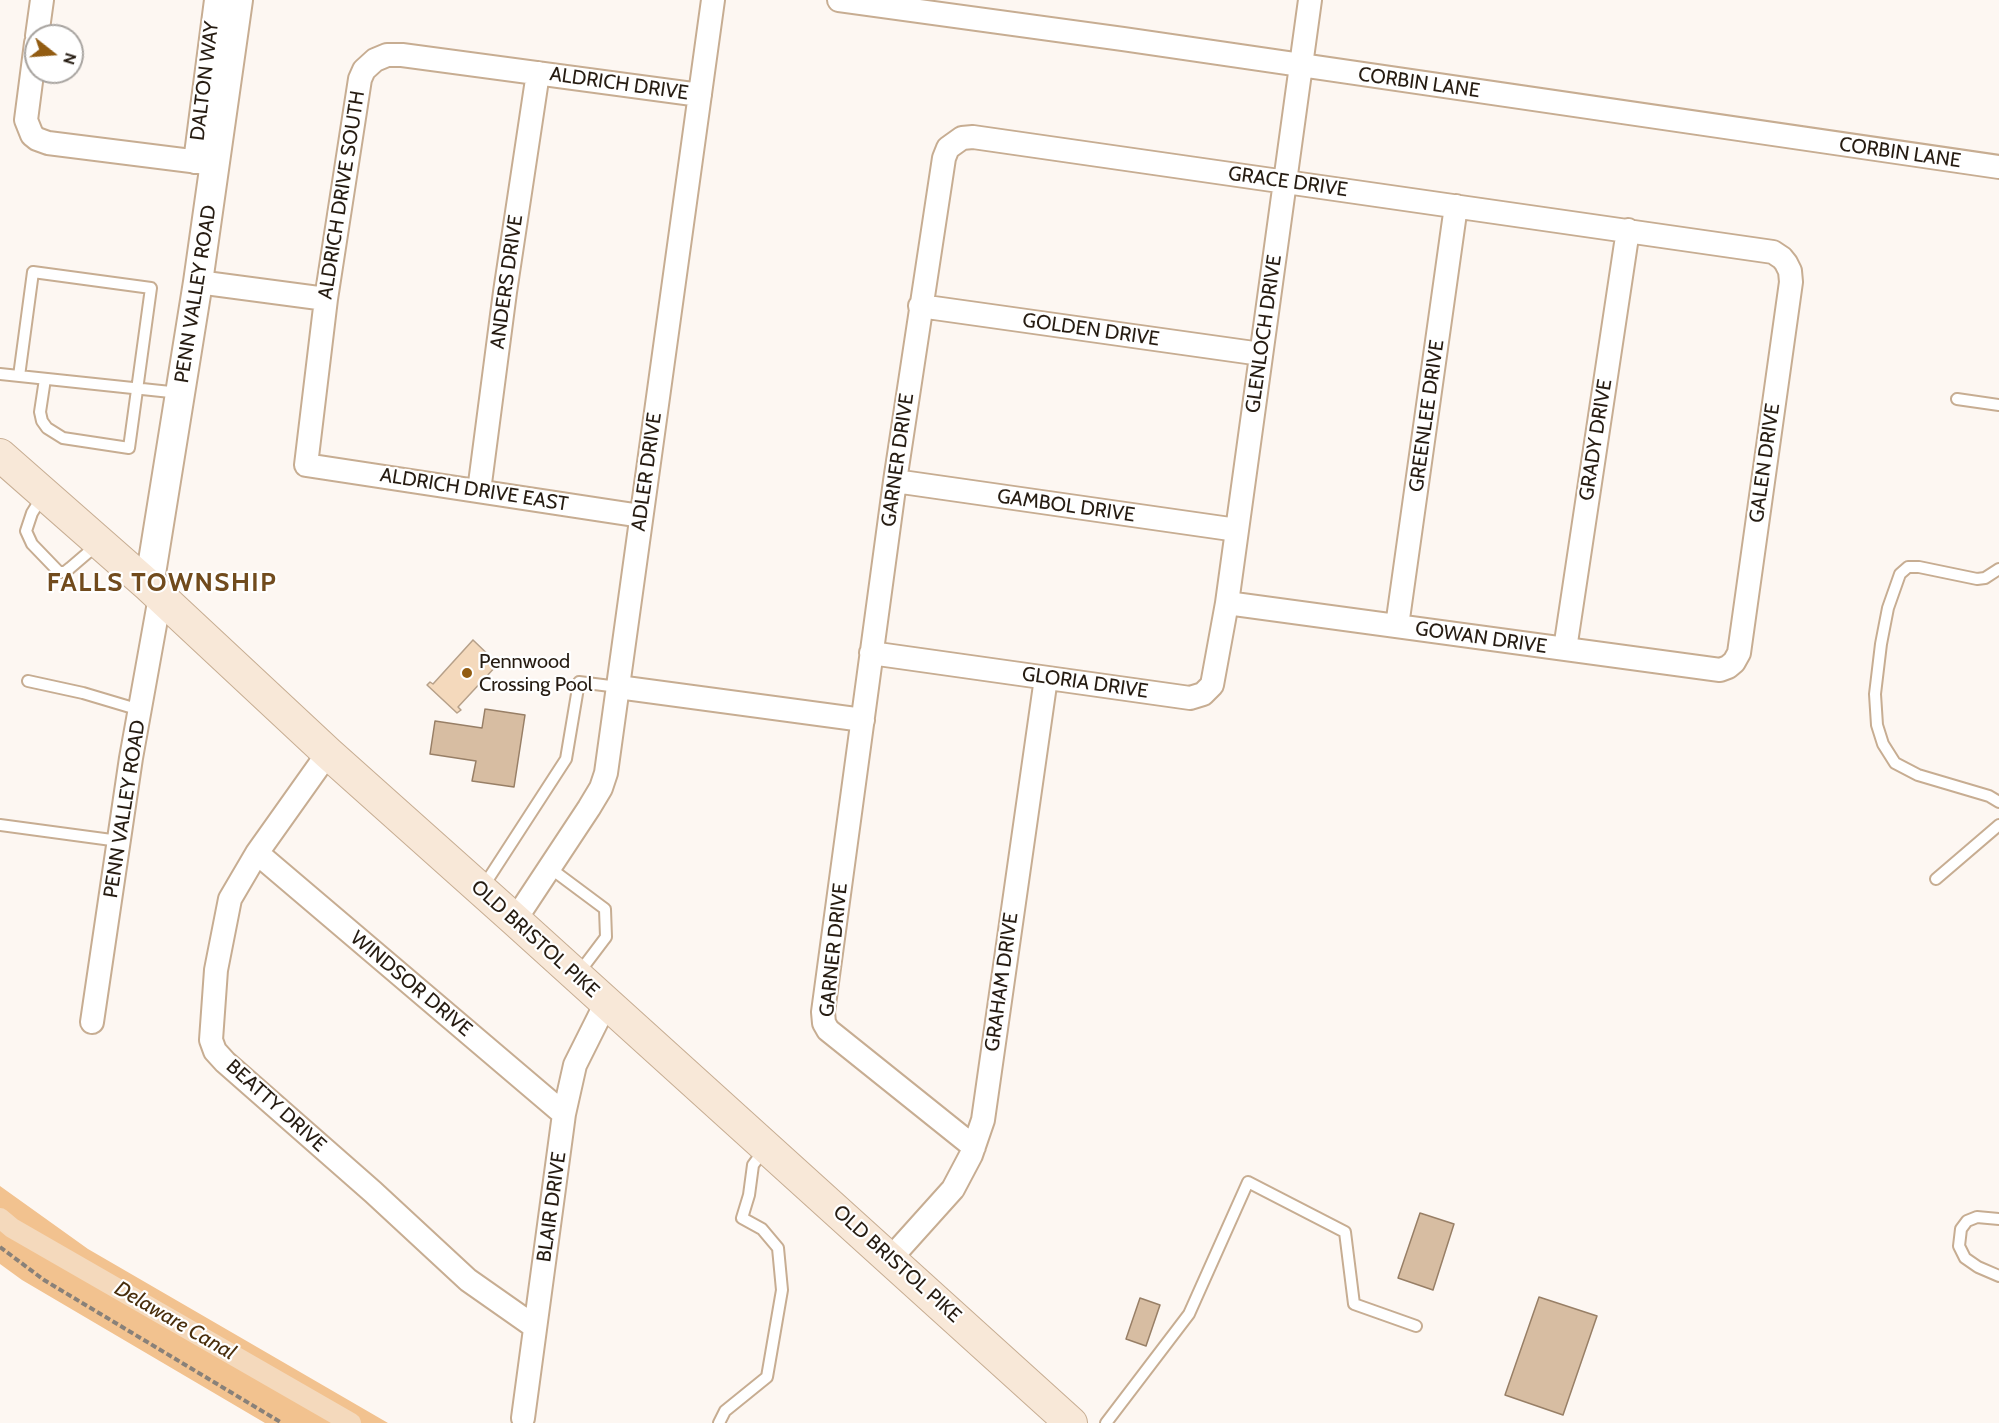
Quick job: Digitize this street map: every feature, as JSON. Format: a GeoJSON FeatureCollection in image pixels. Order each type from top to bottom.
{"type":"FeatureCollection","features":[{"type":"Feature","properties":{"kind":"main road","name":"OLD BRISTOL PIKE"},"geometry":{"type":"LineString","coordinates":[[0,455],[155,592],[328,753],[891,1258],[1071,1423]]}},
{"type":"Feature","properties":{"kind":"street"},"geometry":{"type":"LineString","coordinates":[[39,24],[42,0]]}},
{"type":"Feature","properties":{"kind":"street","name":"DALTON WAY"},"geometry":{"type":"LineString","coordinates":[[205,163],[216,0]]}},
{"type":"Feature","properties":{"kind":"street","name":"PENN VALLEY ROAD"},"geometry":{"type":"LineString","coordinates":[[92,1022],[140,710],[180,393],[198,282],[205,163],[238,0]]}},
{"type":"Feature","properties":{"kind":"street","name":"ADLER DRIVE"},"geometry":{"type":"LineString","coordinates":[[515,920],[601,788],[606,773],[713,0]]}},
{"type":"Feature","properties":{"kind":"street","name":"CORBIN LANE"},"geometry":{"type":"LineString","coordinates":[[839,0],[1999,167]]}},
{"type":"Feature","properties":{"kind":"street","name":"GLENLOCH DRIVE"},"geometry":{"type":"LineString","coordinates":[[1227,603],[1310,0]]}},
{"type":"Feature","properties":{"kind":"street","name":"ALDRICH DRIVE SOUTH"},"geometry":{"type":"LineString","coordinates":[[306,465],[326,298],[360,79],[370,63],[387,55],[538,73]]}},
{"type":"Feature","properties":{"kind":"street","name":"ALDRICH DRIVE"},"geometry":{"type":"LineString","coordinates":[[538,73],[700,95]]}},
{"type":"Feature","properties":{"kind":"street","name":"ANDERS DRIVE"},"geometry":{"type":"LineString","coordinates":[[479,491],[505,292],[538,73]]}},
{"type":"Feature","properties":{"kind":"street"},"geometry":{"type":"LineString","coordinates":[[31,84],[26,120],[32,135],[48,144],[205,163]]}},
{"type":"Feature","properties":{"kind":"street","name":"GRACE DRIVE"},"geometry":{"type":"LineString","coordinates":[[920,306],[944,158],[948,148],[962,138],[973,137],[1773,252],[1786,263]]}},
{"type":"Feature","properties":{"kind":"street","name":"GREENLEE DRIVE"},"geometry":{"type":"LineString","coordinates":[[1397,626],[1456,206]]}},
{"type":"Feature","properties":{"kind":"street","name":"GRADY DRIVE"},"geometry":{"type":"LineString","coordinates":[[1565,649],[1628,230]]}},
{"type":"Feature","properties":{"kind":"street","name":"GALEN DRIVE"},"geometry":{"type":"LineString","coordinates":[[1734,662],[1739,653],[1791,282],[1790,271],[1786,263]]}},
{"type":"Feature","properties":{"kind":"street"},"geometry":{"type":"LineString","coordinates":[[198,282],[326,298]]}},
{"type":"Feature","properties":{"kind":"street","name":"GOLDEN DRIVE"},"geometry":{"type":"LineString","coordinates":[[920,306],[1261,354]]}},
{"type":"Feature","properties":{"kind":"street","name":"GARNER DRIVE"},"geometry":{"type":"LineString","coordinates":[[920,306],[823,1012],[824,1023],[828,1030],[974,1147]]}},
{"type":"Feature","properties":{"kind":"street","name":"ALDRICH DRIVE EAST"},"geometry":{"type":"LineString","coordinates":[[306,465],[641,516]]}},
{"type":"Feature","properties":{"kind":"street","name":"GAMBOL DRIVE"},"geometry":{"type":"LineString","coordinates":[[895,481],[1237,531]]}},
{"type":"Feature","properties":{"kind":"street","name":"GOWAN DRIVE"},"geometry":{"type":"LineString","coordinates":[[1227,603],[1720,670],[1734,662]]}},
{"type":"Feature","properties":{"kind":"street","name":"GLORIA DRIVE"},"geometry":{"type":"LineString","coordinates":[[871,653],[1190,698],[1203,694],[1209,689],[1214,679],[1227,603]]}},
{"type":"Feature","properties":{"kind":"street","name":"GRAHAM DRIVE"},"geometry":{"type":"LineString","coordinates":[[891,1258],[953,1189],[974,1147],[983,1120],[1046,678]]}},
{"type":"Feature","properties":{"kind":"street"},"geometry":{"type":"LineString","coordinates":[[618,687],[862,720]]}},
{"type":"Feature","properties":{"kind":"street","name":"BEATTY DRIVE"},"geometry":{"type":"LineString","coordinates":[[328,753],[257,853],[230,899],[216,970],[211,1040],[215,1050],[225,1062],[373,1192],[468,1280],[535,1327]]}},
{"type":"Feature","properties":{"kind":"street","name":"WINDSOR DRIVE"},"geometry":{"type":"LineString","coordinates":[[257,853],[564,1114]]}},
{"type":"Feature","properties":{"kind":"street","name":"BLAIR DRIVE"},"geometry":{"type":"LineString","coordinates":[[523,1418],[564,1114],[575,1065],[606,1003]]}},
{"type":"Feature","properties":{"kind":"lane"},"geometry":{"type":"LineString","coordinates":[[18,376],[33,272],[152,288],[129,448],[63,438],[47,428],[40,412],[45,379]]}},
{"type":"Feature","properties":{"kind":"lane"},"geometry":{"type":"LineString","coordinates":[[0,374],[180,393]]}},
{"type":"Feature","properties":{"kind":"lane"},"geometry":{"type":"LineString","coordinates":[[1957,399],[1999,405]]}},
{"type":"Feature","properties":{"kind":"lane"},"geometry":{"type":"LineString","coordinates":[[44,494],[32,513],[26,531],[32,544],[59,572],[65,572],[99,542]]}},
{"type":"Feature","properties":{"kind":"lane"},"geometry":{"type":"LineString","coordinates":[[1999,569],[1985,578],[1977,579],[1920,567],[1908,567],[1900,574],[1888,608],[1875,694],[1877,725],[1883,744],[1895,764],[1918,775],[1989,796],[1999,802]]}},
{"type":"Feature","properties":{"kind":"lane"},"geometry":{"type":"LineString","coordinates":[[28,681],[140,710]]}},
{"type":"Feature","properties":{"kind":"lane"},"geometry":{"type":"LineString","coordinates":[[482,890],[566,759],[579,682],[618,687]]}},
{"type":"Feature","properties":{"kind":"lane"},"geometry":{"type":"LineString","coordinates":[[0,825],[119,841]]}},
{"type":"Feature","properties":{"kind":"lane"},"geometry":{"type":"LineString","coordinates":[[1936,879],[1999,825]]}},
{"type":"Feature","properties":{"kind":"lane"},"geometry":{"type":"LineString","coordinates":[[550,867],[605,909],[606,937],[576,976]]}},
{"type":"Feature","properties":{"kind":"lane"},"geometry":{"type":"LineString","coordinates":[[719,1423],[725,1411],[767,1377],[782,1290],[778,1248],[762,1229],[742,1218],[749,1195],[753,1165],[766,1147]]}},
{"type":"Feature","properties":{"kind":"lane"},"geometry":{"type":"LineString","coordinates":[[1106,1423],[1189,1314],[1248,1182],[1345,1233],[1354,1304],[1416,1326]]}},
{"type":"Feature","properties":{"kind":"lane"},"geometry":{"type":"LineString","coordinates":[[1999,1219],[1977,1217],[1967,1221],[1961,1229],[1959,1246],[1965,1257],[1978,1267],[1999,1276]]}},
{"type":"Feature","properties":{"kind":"path"},"geometry":{"type":"LineString","coordinates":[[0,1247],[44,1280],[282,1423]]}},
{"type":"Feature","properties":{"kind":"shaded area","name":"Pennwood Crossing Pool"},"geometry":{"type":"Polygon","coordinates":[[[473,640],[498,664],[458,707],[461,710],[457,713],[427,685],[430,682],[433,684],[473,640]]]}},
{"type":"Feature","properties":{"kind":"shaded area"},"geometry":{"type":"Polygon","coordinates":[[[0,1186],[88,1249],[388,1423],[265,1423],[22,1280],[0,1264],[0,1186]]]}},
{"type":"Feature","properties":{"kind":"building"},"geometry":{"type":"Polygon","coordinates":[[[485,709],[525,715],[514,787],[472,781],[476,761],[430,754],[435,721],[482,728],[485,709]]]}},
{"type":"Feature","properties":{"kind":"building"},"geometry":{"type":"Polygon","coordinates":[[[1420,1213],[1454,1224],[1433,1290],[1398,1278],[1420,1213]]]}},
{"type":"Feature","properties":{"kind":"building"},"geometry":{"type":"Polygon","coordinates":[[[1539,1297],[1597,1316],[1563,1415],[1505,1395],[1539,1297]]]}},
{"type":"Feature","properties":{"kind":"building"},"geometry":{"type":"Polygon","coordinates":[[[1140,1298],[1160,1305],[1146,1346],[1126,1339],[1140,1298]]]}},
{"type":"Feature","properties":{"kind":"waterway","name":"Delaware Canal"},"geometry":{"type":"LineString","coordinates":[[0,1218],[12,1228],[351,1423]]}},
{"type":"Feature","properties":{"kind":"place","name":"Pennwood Crossing Pool"},"geometry":{"type":"Point","coordinates":[467,673]}},
{"type":"Feature","properties":{"kind":"district","name":"FALLS TOWNSHIP"},"geometry":{"type":"Point","coordinates":[162,583]}}]}
